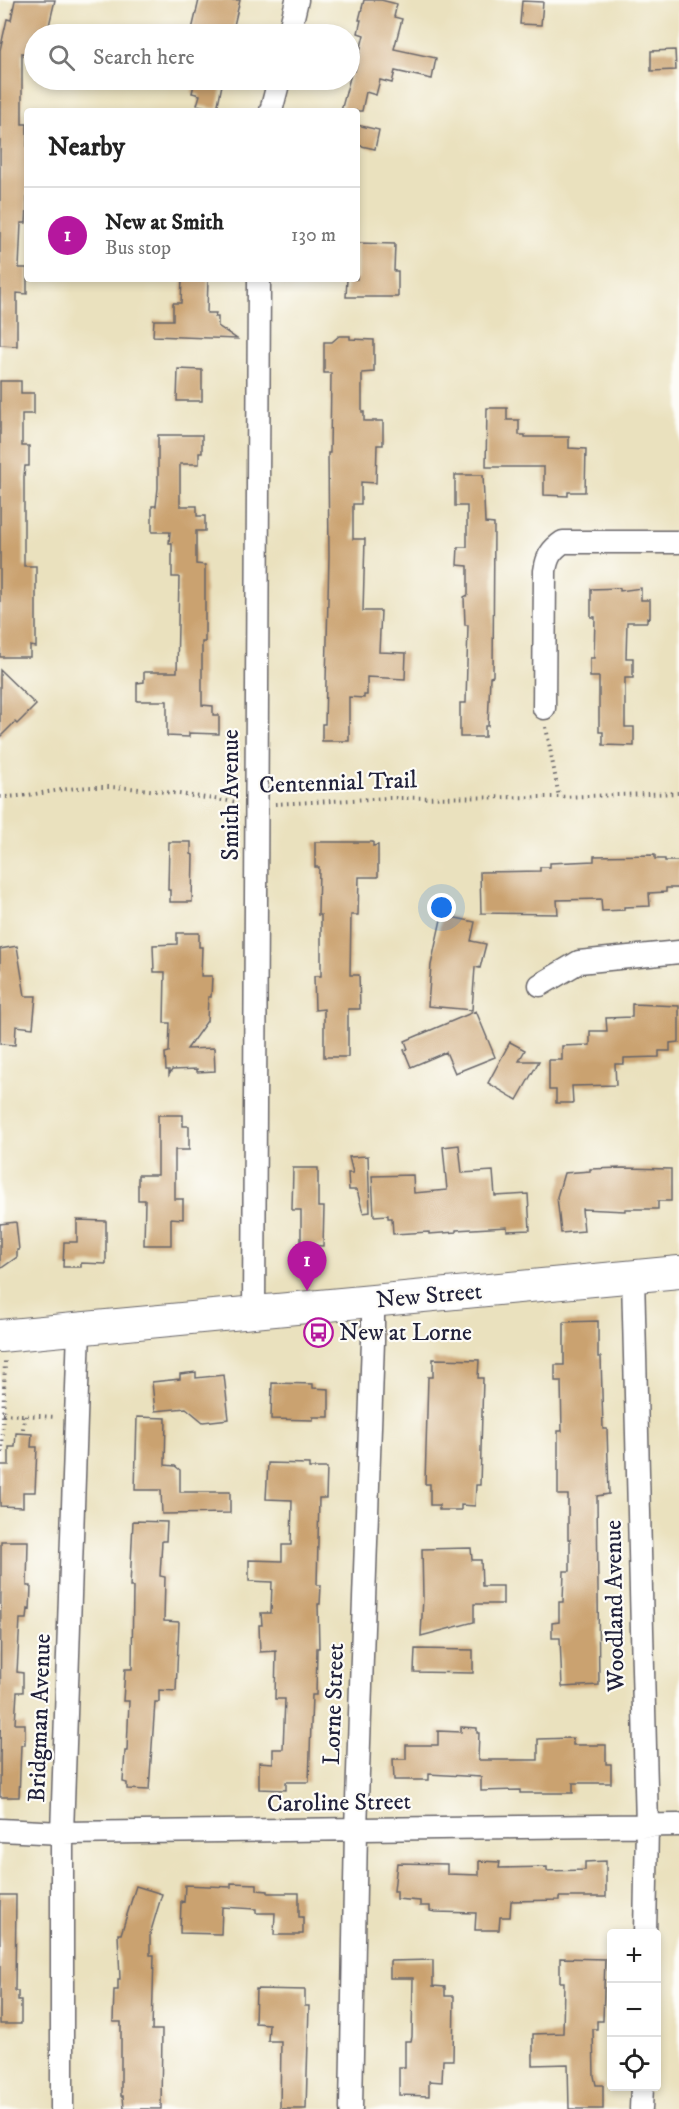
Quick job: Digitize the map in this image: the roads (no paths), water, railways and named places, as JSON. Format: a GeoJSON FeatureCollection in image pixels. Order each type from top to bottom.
{"type":"FeatureCollection","features":[{"type":"Feature","properties":{"kind":"main road","name":"New Street"},"geometry":{"type":"LineString","coordinates":[[3,1336],[679,1272]]}},
{"type":"Feature","properties":{"kind":"street"},"geometry":{"type":"LineString","coordinates":[[291,24],[297,0]]}},
{"type":"Feature","properties":{"kind":"street"},"geometry":{"type":"LineString","coordinates":[[273,108],[277,90]]}},
{"type":"Feature","properties":{"kind":"street","name":"Smith Avenue"},"geometry":{"type":"LineString","coordinates":[[254,1312],[259,282]]}},
{"type":"Feature","properties":{"kind":"street"},"geometry":{"type":"LineString","coordinates":[[544,708],[545,571],[546,558],[554,548],[563,542],[679,542]]}},
{"type":"Feature","properties":{"kind":"street"},"geometry":{"type":"LineString","coordinates":[[540,985],[579,962],[679,952]]}},
{"type":"Feature","properties":{"kind":"street","name":"Woodland Avenue"},"geometry":{"type":"LineString","coordinates":[[633,1277],[646,1826],[645,1929]]}},
{"type":"Feature","properties":{"kind":"street","name":"Lorne Street"},"geometry":{"type":"LineString","coordinates":[[351,2109],[356,1829],[373,1300]]}},
{"type":"Feature","properties":{"kind":"street","name":"Bridgman Avenue"},"geometry":{"type":"LineString","coordinates":[[62,2109],[62,1833],[79,1329]]}},
{"type":"Feature","properties":{"kind":"street","name":"Caroline Street"},"geometry":{"type":"LineString","coordinates":[[0,1830],[62,1833],[679,1825]]}},
{"type":"Feature","properties":{"kind":"street"},"geometry":{"type":"LineString","coordinates":[[641,2109],[642,2091]]}},
{"type":"Feature","properties":{"kind":"place","name":"New at Smith"},"geometry":{"type":"Point","coordinates":[307,1291]}},
{"type":"Feature","properties":{"kind":"place","name":"New at Lorne"},"geometry":{"type":"Point","coordinates":[318,1332]}}]}
